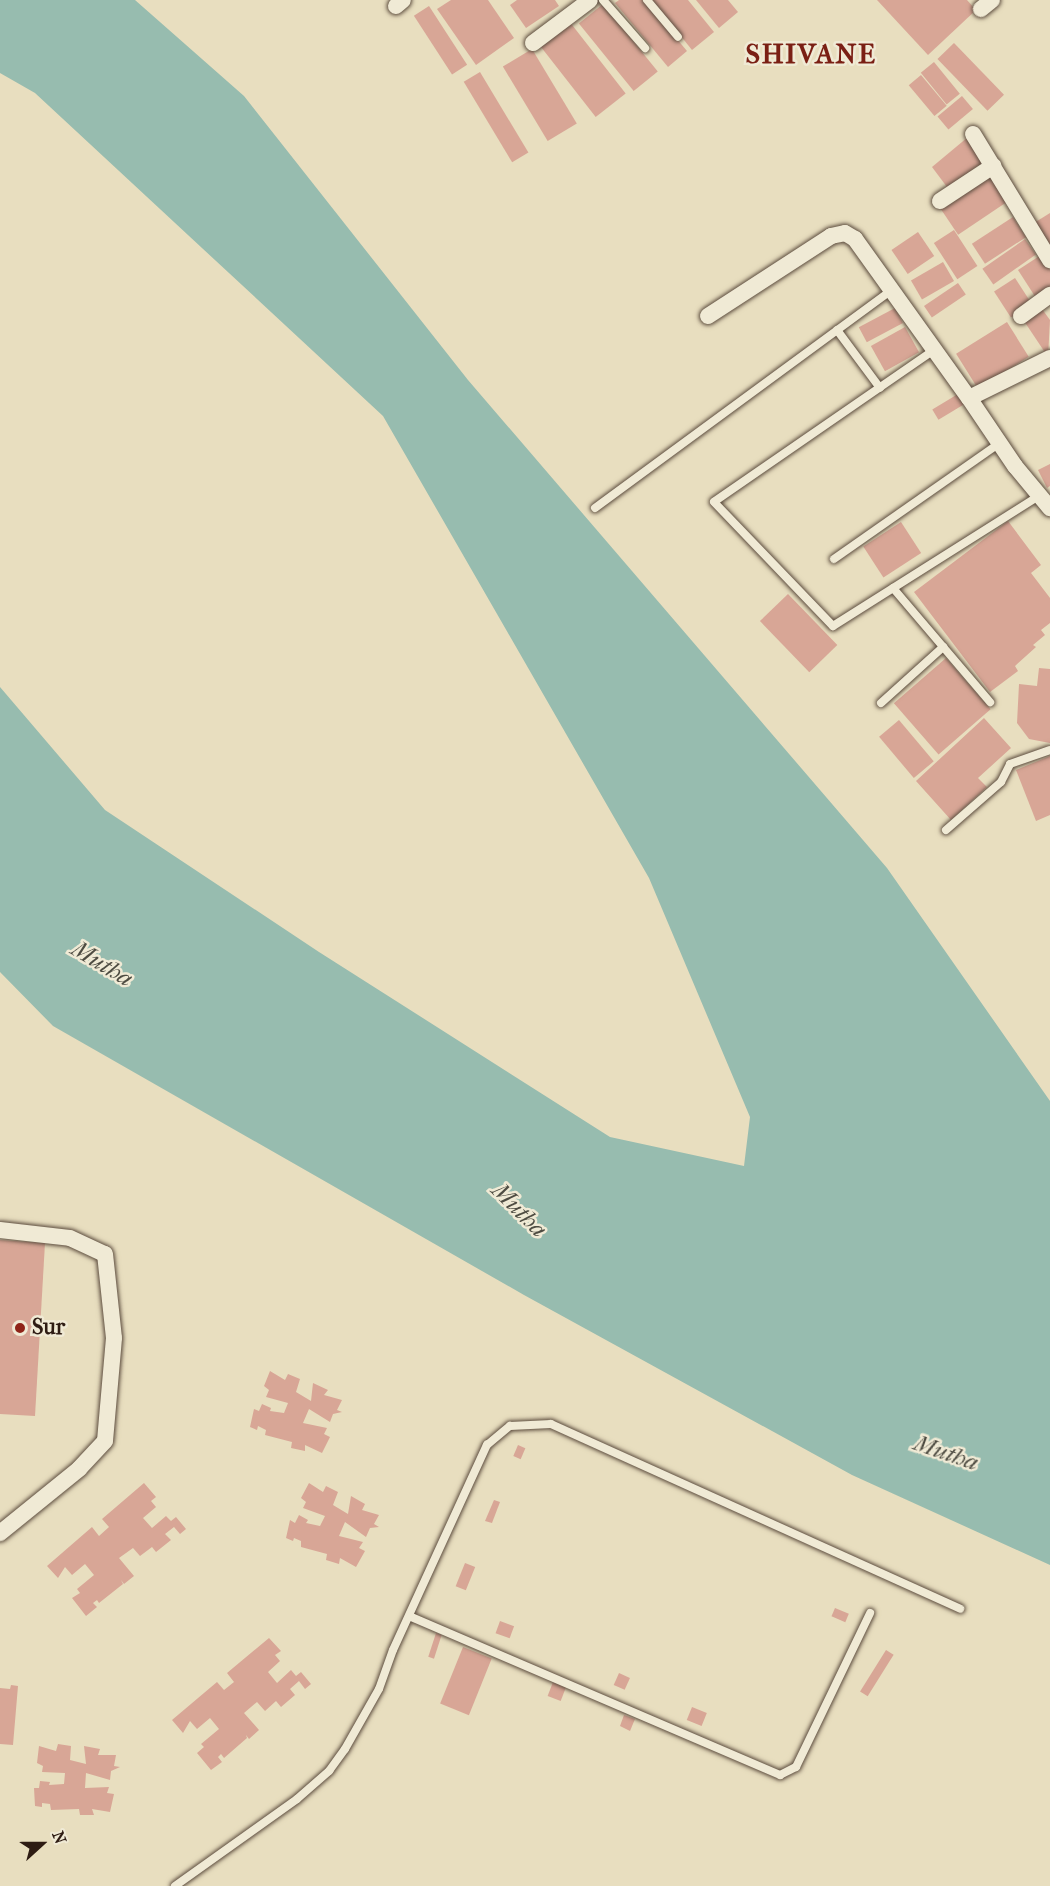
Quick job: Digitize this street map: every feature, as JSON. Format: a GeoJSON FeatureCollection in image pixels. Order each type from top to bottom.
{"type":"FeatureCollection","features":[{"type":"Feature","properties":{"kind":"street"},"geometry":{"type":"LineString","coordinates":[[533,43],[590,0]]}},
{"type":"Feature","properties":{"kind":"street"},"geometry":{"type":"LineString","coordinates":[[974,134],[1050,260]]}},
{"type":"Feature","properties":{"kind":"street"},"geometry":{"type":"LineString","coordinates":[[940,201],[993,165]]}},
{"type":"Feature","properties":{"kind":"street"},"geometry":{"type":"LineString","coordinates":[[708,316],[831,236],[845,233],[855,239],[1045,501]]}},
{"type":"Feature","properties":{"kind":"street"},"geometry":{"type":"LineString","coordinates":[[1021,316],[1050,295]]}},
{"type":"Feature","properties":{"kind":"street"},"geometry":{"type":"LineString","coordinates":[[969,398],[1050,358]]}},
{"type":"Feature","properties":{"kind":"street"},"geometry":{"type":"LineString","coordinates":[[0,1230],[70,1238],[105,1254],[114,1338],[105,1441],[80,1469],[0,1533]]}},
{"type":"Feature","properties":{"kind":"lane"},"geometry":{"type":"LineString","coordinates":[[603,0],[645,48]]}},
{"type":"Feature","properties":{"kind":"lane"},"geometry":{"type":"LineString","coordinates":[[647,0],[678,37]]}},
{"type":"Feature","properties":{"kind":"lane"},"geometry":{"type":"LineString","coordinates":[[595,508],[892,290]]}},
{"type":"Feature","properties":{"kind":"lane"},"geometry":{"type":"LineString","coordinates":[[837,330],[880,388]]}},
{"type":"Feature","properties":{"kind":"lane"},"geometry":{"type":"LineString","coordinates":[[934,350],[714,502],[833,626],[893,588],[1045,501]]}},
{"type":"Feature","properties":{"kind":"lane"},"geometry":{"type":"LineString","coordinates":[[834,559],[1001,442]]}},
{"type":"Feature","properties":{"kind":"lane"},"geometry":{"type":"LineString","coordinates":[[893,588],[990,702]]}},
{"type":"Feature","properties":{"kind":"lane"},"geometry":{"type":"LineString","coordinates":[[881,703],[943,647]]}},
{"type":"Feature","properties":{"kind":"lane"},"geometry":{"type":"LineString","coordinates":[[946,830],[1001,782],[1010,764],[1050,750]]}},
{"type":"Feature","properties":{"kind":"lane"},"geometry":{"type":"LineString","coordinates":[[175,1886],[297,1799],[329,1771],[365,1719],[487,1445],[510,1426],[529,1422],[551,1424],[960,1609]]}},
{"type":"Feature","properties":{"kind":"lane"},"geometry":{"type":"LineString","coordinates":[[409,1616],[780,1775],[796,1767],[870,1613]]}},
{"type":"Feature","properties":{"kind":"water","name":"Mutha"},"geometry":{"type":"Polygon","coordinates":[[[0,0],[135,0],[244,96],[468,380],[887,868],[1050,1101],[1050,1565],[852,1475],[524,1295],[53,1026],[0,972],[0,687],[105,810],[319,952],[610,1137],[744,1166],[750,1117],[649,878],[383,416],[35,93],[0,73],[0,0]]]}},
{"type":"Feature","properties":{"kind":"building"},"geometry":{"type":"Polygon","coordinates":[[[451,0],[488,0],[514,38],[476,65],[437,9],[451,0]]]}},
{"type":"Feature","properties":{"kind":"building"},"geometry":{"type":"Polygon","coordinates":[[[517,0],[555,0],[559,6],[526,28],[510,5],[517,0]]]}},
{"type":"Feature","properties":{"kind":"building"},"geometry":{"type":"Polygon","coordinates":[[[619,0],[644,0],[687,51],[668,67],[615,3],[619,0]]]}},
{"type":"Feature","properties":{"kind":"building"},"geometry":{"type":"Polygon","coordinates":[[[652,0],[688,0],[714,32],[692,50],[652,0]]]}},
{"type":"Feature","properties":{"kind":"building"},"geometry":{"type":"Polygon","coordinates":[[[696,0],[728,0],[738,12],[719,28],[696,0]]]}},
{"type":"Feature","properties":{"kind":"building"},"geometry":{"type":"Polygon","coordinates":[[[877,0],[967,0],[976,10],[928,55],[877,0]]]}},
{"type":"Feature","properties":{"kind":"building"},"geometry":{"type":"Polygon","coordinates":[[[603,4],[658,72],[634,91],[579,24],[603,4]]]}},
{"type":"Feature","properties":{"kind":"building"},"geometry":{"type":"Polygon","coordinates":[[[429,6],[467,65],[452,75],[414,16],[429,6]]]}},
{"type":"Feature","properties":{"kind":"building"},"geometry":{"type":"Polygon","coordinates":[[[569,21],[626,93],[596,117],[539,44],[569,21]]]}},
{"type":"Feature","properties":{"kind":"building"},"geometry":{"type":"Polygon","coordinates":[[[954,43],[1004,95],[987,111],[937,59],[954,43]]]}},
{"type":"Feature","properties":{"kind":"building"},"geometry":{"type":"Polygon","coordinates":[[[532,49],[577,124],[548,141],[503,67],[532,49]]]}},
{"type":"Feature","properties":{"kind":"building"},"geometry":{"type":"Polygon","coordinates":[[[934,62],[960,94],[947,105],[921,73],[934,62]]]}},
{"type":"Feature","properties":{"kind":"building"},"geometry":{"type":"Polygon","coordinates":[[[480,72],[528,153],[512,162],[464,82],[480,72]]]}},
{"type":"Feature","properties":{"kind":"building"},"geometry":{"type":"Polygon","coordinates":[[[921,75],[947,106],[934,116],[909,85],[921,75]]]}},
{"type":"Feature","properties":{"kind":"building"},"geometry":{"type":"Polygon","coordinates":[[[962,96],[973,109],[948,130],[937,117],[962,96]]]}},
{"type":"Feature","properties":{"kind":"building"},"geometry":{"type":"Polygon","coordinates":[[[968,137],[984,162],[947,187],[932,167],[968,137]]]}},
{"type":"Feature","properties":{"kind":"building"},"geometry":{"type":"Polygon","coordinates":[[[988,170],[1009,201],[958,235],[937,204],[988,170]]]}},
{"type":"Feature","properties":{"kind":"building"},"geometry":{"type":"Polygon","coordinates":[[[1050,213],[1050,249],[1034,223],[1050,213]]]}},
{"type":"Feature","properties":{"kind":"building"},"geometry":{"type":"Polygon","coordinates":[[[1013,217],[1026,237],[985,264],[972,244],[1013,217]]]}},
{"type":"Feature","properties":{"kind":"building"},"geometry":{"type":"Polygon","coordinates":[[[954,230],[977,266],[957,279],[934,243],[954,230]]]}},
{"type":"Feature","properties":{"kind":"building"},"geometry":{"type":"Polygon","coordinates":[[[918,232],[934,256],[908,274],[891,250],[918,232]]]}},
{"type":"Feature","properties":{"kind":"building"},"geometry":{"type":"Polygon","coordinates":[[[1025,239],[1036,255],[993,284],[982,269],[1025,239]]]}},
{"type":"Feature","properties":{"kind":"building"},"geometry":{"type":"Polygon","coordinates":[[[1041,255],[1050,270],[1050,289],[1036,298],[1018,270],[1041,255]]]}},
{"type":"Feature","properties":{"kind":"building"},"geometry":{"type":"Polygon","coordinates":[[[943,262],[954,281],[922,300],[911,280],[943,262]]]}},
{"type":"Feature","properties":{"kind":"building"},"geometry":{"type":"Polygon","coordinates":[[[1015,278],[1032,304],[1011,318],[994,292],[1015,278]]]}},
{"type":"Feature","properties":{"kind":"building"},"geometry":{"type":"Polygon","coordinates":[[[958,283],[966,295],[932,318],[924,306],[958,283]]]}},
{"type":"Feature","properties":{"kind":"building"},"geometry":{"type":"Polygon","coordinates":[[[895,308],[903,323],[867,342],[859,327],[895,308]]]}},
{"type":"Feature","properties":{"kind":"building"},"geometry":{"type":"Polygon","coordinates":[[[1042,309],[1050,320],[1048,357],[1024,321],[1042,309]]]}},
{"type":"Feature","properties":{"kind":"building"},"geometry":{"type":"Polygon","coordinates":[[[1007,322],[1029,357],[978,389],[956,354],[1007,322]]]}},
{"type":"Feature","properties":{"kind":"building"},"geometry":{"type":"Polygon","coordinates":[[[905,327],[919,352],[885,371],[871,346],[905,327]]]}},
{"type":"Feature","properties":{"kind":"building"},"geometry":{"type":"Polygon","coordinates":[[[958,394],[964,404],[938,420],[932,409],[958,394]]]}},
{"type":"Feature","properties":{"kind":"building"},"geometry":{"type":"Polygon","coordinates":[[[1050,464],[1050,486],[1047,488],[1038,470],[1050,464]]]}},
{"type":"Feature","properties":{"kind":"building"},"geometry":{"type":"Polygon","coordinates":[[[1008,521],[1041,565],[1031,573],[1050,598],[1050,623],[1041,630],[1045,635],[1033,645],[1036,647],[1015,666],[1018,671],[990,692],[914,592],[1008,521]]]}},
{"type":"Feature","properties":{"kind":"building"},"geometry":{"type":"Polygon","coordinates":[[[901,522],[921,553],[883,578],[863,547],[901,522]]]}},
{"type":"Feature","properties":{"kind":"building"},"geometry":{"type":"Polygon","coordinates":[[[788,594],[837,645],[809,672],[760,621],[788,594]]]}},
{"type":"Feature","properties":{"kind":"building"},"geometry":{"type":"Polygon","coordinates":[[[946,658],[991,709],[939,755],[894,703],[946,658]]]}},
{"type":"Feature","properties":{"kind":"building"},"geometry":{"type":"Polygon","coordinates":[[[1039,668],[1050,669],[1050,743],[1029,739],[1017,723],[1019,684],[1037,686],[1039,668]]]}},
{"type":"Feature","properties":{"kind":"building"},"geometry":{"type":"Polygon","coordinates":[[[984,718],[1011,748],[978,778],[987,787],[951,820],[916,781],[984,718]]]}},
{"type":"Feature","properties":{"kind":"building"},"geometry":{"type":"Polygon","coordinates":[[[899,720],[934,761],[914,778],[879,737],[899,720]]]}},
{"type":"Feature","properties":{"kind":"building"},"geometry":{"type":"Polygon","coordinates":[[[1050,756],[1050,815],[1036,821],[1016,770],[1050,756]]]}},
{"type":"Feature","properties":{"kind":"building","name":"Sur"},"geometry":{"type":"Polygon","coordinates":[[[0,1240],[45,1243],[35,1416],[0,1414],[0,1240]]]}},
{"type":"Feature","properties":{"kind":"building"},"geometry":{"type":"Polygon","coordinates":[[[270,1371],[285,1380],[288,1374],[300,1379],[296,1392],[311,1401],[313,1383],[328,1390],[324,1395],[342,1400],[337,1410],[342,1412],[333,1414],[330,1422],[309,1409],[303,1423],[327,1428],[324,1434],[330,1437],[322,1453],[305,1445],[305,1451],[291,1448],[292,1442],[265,1435],[266,1430],[258,1426],[257,1430],[250,1427],[254,1409],[259,1411],[262,1404],[271,1408],[270,1411],[284,1413],[288,1403],[266,1397],[269,1390],[264,1386],[270,1371]]]}},
{"type":"Feature","properties":{"kind":"building"},"geometry":{"type":"Polygon","coordinates":[[[518,1445],[525,1448],[521,1459],[513,1456],[518,1445]]]}},
{"type":"Feature","properties":{"kind":"building"},"geometry":{"type":"Polygon","coordinates":[[[144,1483],[156,1497],[151,1501],[156,1507],[143,1518],[152,1528],[166,1516],[171,1521],[176,1517],[186,1529],[180,1534],[174,1527],[165,1534],[171,1540],[156,1552],[152,1547],[140,1556],[133,1548],[119,1558],[134,1576],[124,1584],[121,1580],[123,1584],[99,1603],[97,1600],[93,1603],[97,1607],[86,1616],[72,1598],[80,1593],[77,1589],[94,1575],[85,1564],[72,1575],[65,1567],[58,1578],[47,1566],[92,1527],[99,1536],[109,1527],[102,1519],[144,1483]]]}},
{"type":"Feature","properties":{"kind":"building"},"geometry":{"type":"Polygon","coordinates":[[[309,1483],[323,1492],[326,1486],[338,1492],[333,1505],[348,1514],[351,1496],[365,1504],[362,1510],[379,1515],[374,1524],[379,1527],[370,1528],[366,1537],[345,1522],[339,1536],[363,1542],[359,1548],[365,1551],[356,1567],[340,1558],[339,1564],[326,1560],[327,1554],[301,1547],[301,1541],[286,1538],[290,1520],[295,1523],[299,1515],[308,1520],[306,1523],[320,1526],[325,1516],[303,1508],[306,1502],[301,1498],[309,1483]]]}},
{"type":"Feature","properties":{"kind":"building"},"geometry":{"type":"Polygon","coordinates":[[[494,1500],[500,1502],[492,1523],[485,1521],[494,1500]]]}},
{"type":"Feature","properties":{"kind":"building"},"geometry":{"type":"Polygon","coordinates":[[[465,1563],[475,1567],[466,1590],[456,1586],[465,1563]]]}},
{"type":"Feature","properties":{"kind":"building"},"geometry":{"type":"Polygon","coordinates":[[[835,1608],[849,1614],[845,1622],[831,1616],[835,1608]]]}},
{"type":"Feature","properties":{"kind":"building"},"geometry":{"type":"Polygon","coordinates":[[[500,1621],[514,1626],[510,1638],[496,1633],[500,1621]]]}},
{"type":"Feature","properties":{"kind":"building"},"geometry":{"type":"Polygon","coordinates":[[[436,1633],[442,1635],[434,1659],[428,1657],[436,1633]]]}},
{"type":"Feature","properties":{"kind":"building"},"geometry":{"type":"Polygon","coordinates":[[[269,1638],[281,1651],[275,1655],[280,1661],[268,1672],[277,1683],[291,1670],[296,1676],[301,1672],[311,1684],[305,1689],[299,1681],[290,1689],[295,1695],[281,1707],[276,1701],[265,1711],[257,1702],[244,1713],[259,1730],[249,1739],[246,1735],[247,1738],[224,1758],[221,1754],[218,1757],[222,1762],[211,1770],[197,1753],[204,1747],[201,1744],[219,1729],[210,1718],[197,1729],[190,1721],[183,1733],[172,1720],[217,1682],[224,1690],[234,1682],[227,1673],[269,1638]]]}},
{"type":"Feature","properties":{"kind":"building"},"geometry":{"type":"Polygon","coordinates":[[[463,1647],[492,1659],[469,1715],[440,1704],[463,1647]]]}},
{"type":"Feature","properties":{"kind":"building"},"geometry":{"type":"Polygon","coordinates":[[[886,1650],[894,1655],[868,1696],[860,1692],[886,1650]]]}},
{"type":"Feature","properties":{"kind":"building"},"geometry":{"type":"Polygon","coordinates":[[[619,1673],[630,1678],[625,1690],[614,1685],[619,1673]]]}},
{"type":"Feature","properties":{"kind":"building"},"geometry":{"type":"Polygon","coordinates":[[[553,1682],[566,1687],[561,1701],[548,1696],[553,1682]]]}},
{"type":"Feature","properties":{"kind":"building"},"geometry":{"type":"Polygon","coordinates":[[[11,1685],[18,1686],[13,1745],[0,1744],[0,1688],[10,1689],[11,1685]]]}},
{"type":"Feature","properties":{"kind":"building"},"geometry":{"type":"Polygon","coordinates":[[[692,1707],[707,1713],[702,1726],[687,1720],[692,1707]]]}},
{"type":"Feature","properties":{"kind":"building"},"geometry":{"type":"Polygon","coordinates":[[[624,1715],[635,1719],[630,1731],[620,1726],[624,1715]]]}},
{"type":"Feature","properties":{"kind":"building"},"geometry":{"type":"Polygon","coordinates":[[[58,1744],[71,1746],[70,1760],[86,1764],[84,1746],[100,1749],[98,1755],[116,1755],[114,1766],[120,1767],[111,1771],[110,1780],[86,1773],[85,1788],[109,1787],[107,1793],[114,1794],[110,1812],[92,1809],[94,1815],[80,1815],[79,1809],[51,1810],[50,1804],[42,1803],[42,1807],[35,1806],[34,1788],[39,1788],[40,1781],[50,1782],[49,1785],[64,1784],[65,1773],[42,1772],[43,1766],[37,1763],[39,1746],[56,1751],[58,1744]]]}},
{"type":"Feature","properties":{"kind":"place","name":"Sur"},"geometry":{"type":"Point","coordinates":[20,1328]}},
{"type":"Feature","properties":{"kind":"district","name":"SHIVANE"},"geometry":{"type":"Point","coordinates":[811,54]}}]}
